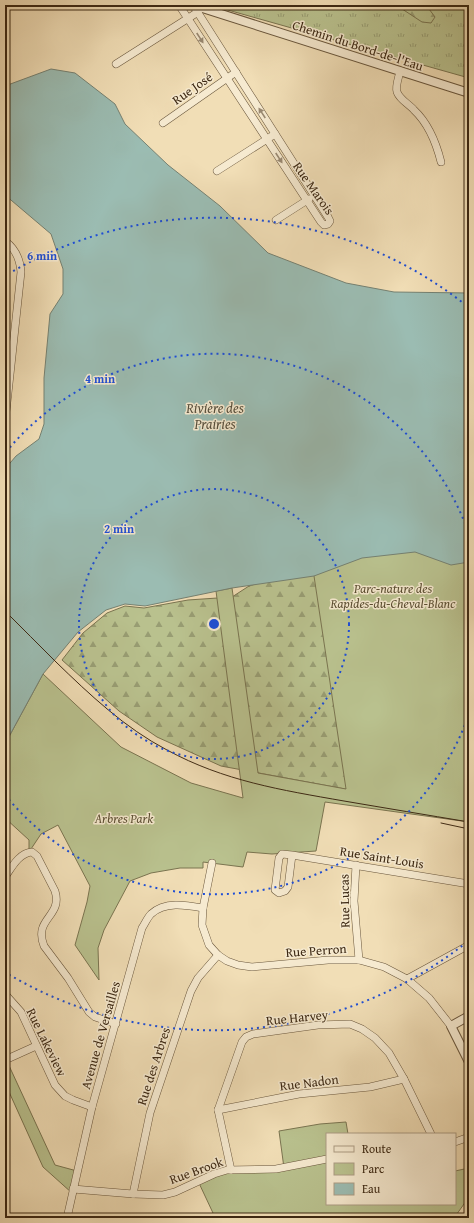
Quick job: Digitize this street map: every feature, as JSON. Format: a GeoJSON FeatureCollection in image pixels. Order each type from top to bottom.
{"type":"FeatureCollection","features":[{"type":"Feature","properties":{"kind":"street","name":"Rue Marois"},"geometry":{"type":"LineString","coordinates":[[178,5],[321,222],[324,225],[328,224],[330,221],[328,217],[195,7]]}},
{"type":"Feature","properties":{"kind":"street"},"geometry":{"type":"LineString","coordinates":[[116,64],[187,18],[195,7]]}},
{"type":"Feature","properties":{"kind":"street","name":"Chemin du Bord-de-l'Eau"},"geometry":{"type":"LineString","coordinates":[[195,7],[469,94]]}},
{"type":"Feature","properties":{"kind":"street"},"geometry":{"type":"LineString","coordinates":[[400,71],[396,87],[397,92],[402,100],[414,109],[425,122],[435,142],[441,162]]}},
{"type":"Feature","properties":{"kind":"street","name":"Rue José"},"geometry":{"type":"LineString","coordinates":[[162,123],[236,72]]}},
{"type":"Feature","properties":{"kind":"street"},"geometry":{"type":"LineString","coordinates":[[217,171],[275,134]]}},
{"type":"Feature","properties":{"kind":"street"},"geometry":{"type":"LineString","coordinates":[[276,220],[315,196]]}},
{"type":"Feature","properties":{"kind":"street"},"geometry":{"type":"LineString","coordinates":[[5,241],[16,252],[20,261],[21,272],[5,420]]}},
{"type":"Feature","properties":{"kind":"street"},"geometry":{"type":"LineString","coordinates":[[5,876],[25,853],[32,852],[36,856],[57,897],[56,906],[42,927],[41,933],[44,946],[68,978],[89,1012],[94,1017],[116,1024]]}},
{"type":"Feature","properties":{"kind":"street"},"geometry":{"type":"LineString","coordinates":[[282,854],[292,855],[288,887],[285,891],[279,893],[275,890],[279,858],[282,854]]}},
{"type":"Feature","properties":{"kind":"street","name":"Rue Saint-Louis"},"geometry":{"type":"LineString","coordinates":[[292,855],[469,884]]}},
{"type":"Feature","properties":{"kind":"street","name":"Rue Perron"},"geometry":{"type":"LineString","coordinates":[[212,863],[203,908],[202,925],[204,935],[209,946],[218,955],[227,961],[238,965],[252,967],[328,960],[359,960],[384,967],[407,979],[429,998],[451,1026],[469,1062]]}},
{"type":"Feature","properties":{"kind":"street","name":"Rue Lucas"},"geometry":{"type":"LineString","coordinates":[[356,865],[354,901],[359,960]]}},
{"type":"Feature","properties":{"kind":"street","name":"Avenue de Versailles"},"geometry":{"type":"LineString","coordinates":[[67,1218],[92,1107],[142,928],[150,915],[159,909],[170,906],[203,908]]}},
{"type":"Feature","properties":{"kind":"street"},"geometry":{"type":"LineString","coordinates":[[407,979],[469,945]]}},
{"type":"Feature","properties":{"kind":"street","name":"Rue des Arbres"},"geometry":{"type":"LineString","coordinates":[[133,1194],[150,1113],[191,990],[198,978],[218,955]]}},
{"type":"Feature","properties":{"kind":"street","name":"Rue Lakeview"},"geometry":{"type":"LineString","coordinates":[[5,994],[21,1012],[55,1085],[60,1091],[73,1100],[92,1107]]}},
{"type":"Feature","properties":{"kind":"street"},"geometry":{"type":"LineString","coordinates":[[451,1026],[469,1016]]}},
{"type":"Feature","properties":{"kind":"street","name":"Rue Harvey"},"geometry":{"type":"LineString","coordinates":[[218,1110],[242,1042],[246,1037],[262,1032],[318,1025],[350,1024],[362,1028],[375,1038],[389,1053],[404,1079],[431,1133]]}},
{"type":"Feature","properties":{"kind":"street"},"geometry":{"type":"LineString","coordinates":[[5,1060],[36,1046]]}},
{"type":"Feature","properties":{"kind":"street","name":"Rue Nadon"},"geometry":{"type":"LineString","coordinates":[[218,1110],[298,1094],[370,1088],[404,1079]]}},
{"type":"Feature","properties":{"kind":"street"},"geometry":{"type":"LineString","coordinates":[[218,1110],[231,1170]]}},
{"type":"Feature","properties":{"kind":"street"},"geometry":{"type":"LineString","coordinates":[[456,1142],[469,1137]]}},
{"type":"Feature","properties":{"kind":"street","name":"Rue Brook"},"geometry":{"type":"LineString","coordinates":[[73,1189],[162,1195],[175,1192],[214,1174],[231,1170],[276,1169],[326,1159]]}},
{"type":"Feature","properties":{"kind":"street"},"geometry":{"type":"LineString","coordinates":[[5,1164],[5,1172]]}},
{"type":"Feature","properties":{"kind":"green space"},"geometry":{"type":"Polygon","coordinates":[[[210,5],[467,5],[469,8],[469,78],[210,5]]]}},
{"type":"Feature","properties":{"kind":"green space"},"geometry":{"type":"Polygon","coordinates":[[[396,5],[426,5],[435,17],[431,23],[422,22],[396,5]]]}},
{"type":"Feature","properties":{"kind":"green space","name":"Parc-nature des Rapides-du-Cheval-Blanc"},"geometry":{"type":"Polygon","coordinates":[[[370,492],[469,499],[469,822],[325,802],[316,851],[272,854],[247,852],[243,867],[203,862],[203,868],[180,868],[151,873],[130,881],[104,930],[98,948],[99,980],[75,945],[90,886],[58,825],[41,834],[29,852],[29,840],[5,818],[5,744],[43,674],[121,747],[191,783],[243,798],[216,591],[232,588],[258,773],[346,789],[314,576],[370,492]]]}},
{"type":"Feature","properties":{"kind":"green space"},"geometry":{"type":"Polygon","coordinates":[[[362,558],[469,812],[221,766],[157,737],[119,711],[62,660],[83,633],[107,613],[125,606],[144,608],[188,600],[232,597],[249,586],[298,571],[362,558]]]}},
{"type":"Feature","properties":{"kind":"green space"},"geometry":{"type":"Polygon","coordinates":[[[5,1057],[55,1165],[77,1171],[72,1193],[43,1167],[5,1083],[5,1057]]]}},
{"type":"Feature","properties":{"kind":"green space"},"geometry":{"type":"Polygon","coordinates":[[[346,1122],[348,1133],[326,1133],[326,1205],[456,1205],[456,1171],[469,1168],[469,1197],[454,1218],[201,1218],[213,1213],[198,1181],[214,1174],[284,1168],[279,1131],[320,1124],[346,1122]]]}},
{"type":"Feature","properties":{"kind":"water","name":"Rivière des Prairies"},"geometry":{"type":"Polygon","coordinates":[[[51,69],[75,73],[115,104],[125,124],[168,165],[220,206],[268,253],[346,283],[394,292],[469,293],[469,562],[451,565],[415,552],[362,558],[314,576],[232,588],[145,606],[125,604],[106,610],[78,632],[43,674],[5,744],[5,469],[16,456],[39,439],[44,424],[44,378],[50,314],[63,294],[63,269],[51,234],[5,195],[5,86],[51,69]]]}},
{"type":"Feature","properties":{"kind":"tram line"},"geometry":{"type":"LineString","coordinates":[[5,611],[108,710],[137,732],[188,761],[231,777],[298,793],[469,822]]}},
{"type":"Feature","properties":{"kind":"tram line"},"geometry":{"type":"LineString","coordinates":[[441,823],[469,829]]}},
{"type":"Feature","properties":{"kind":"park label","name":"Arbres Park"},"geometry":{"type":"Point","coordinates":[124,818]}}]}
